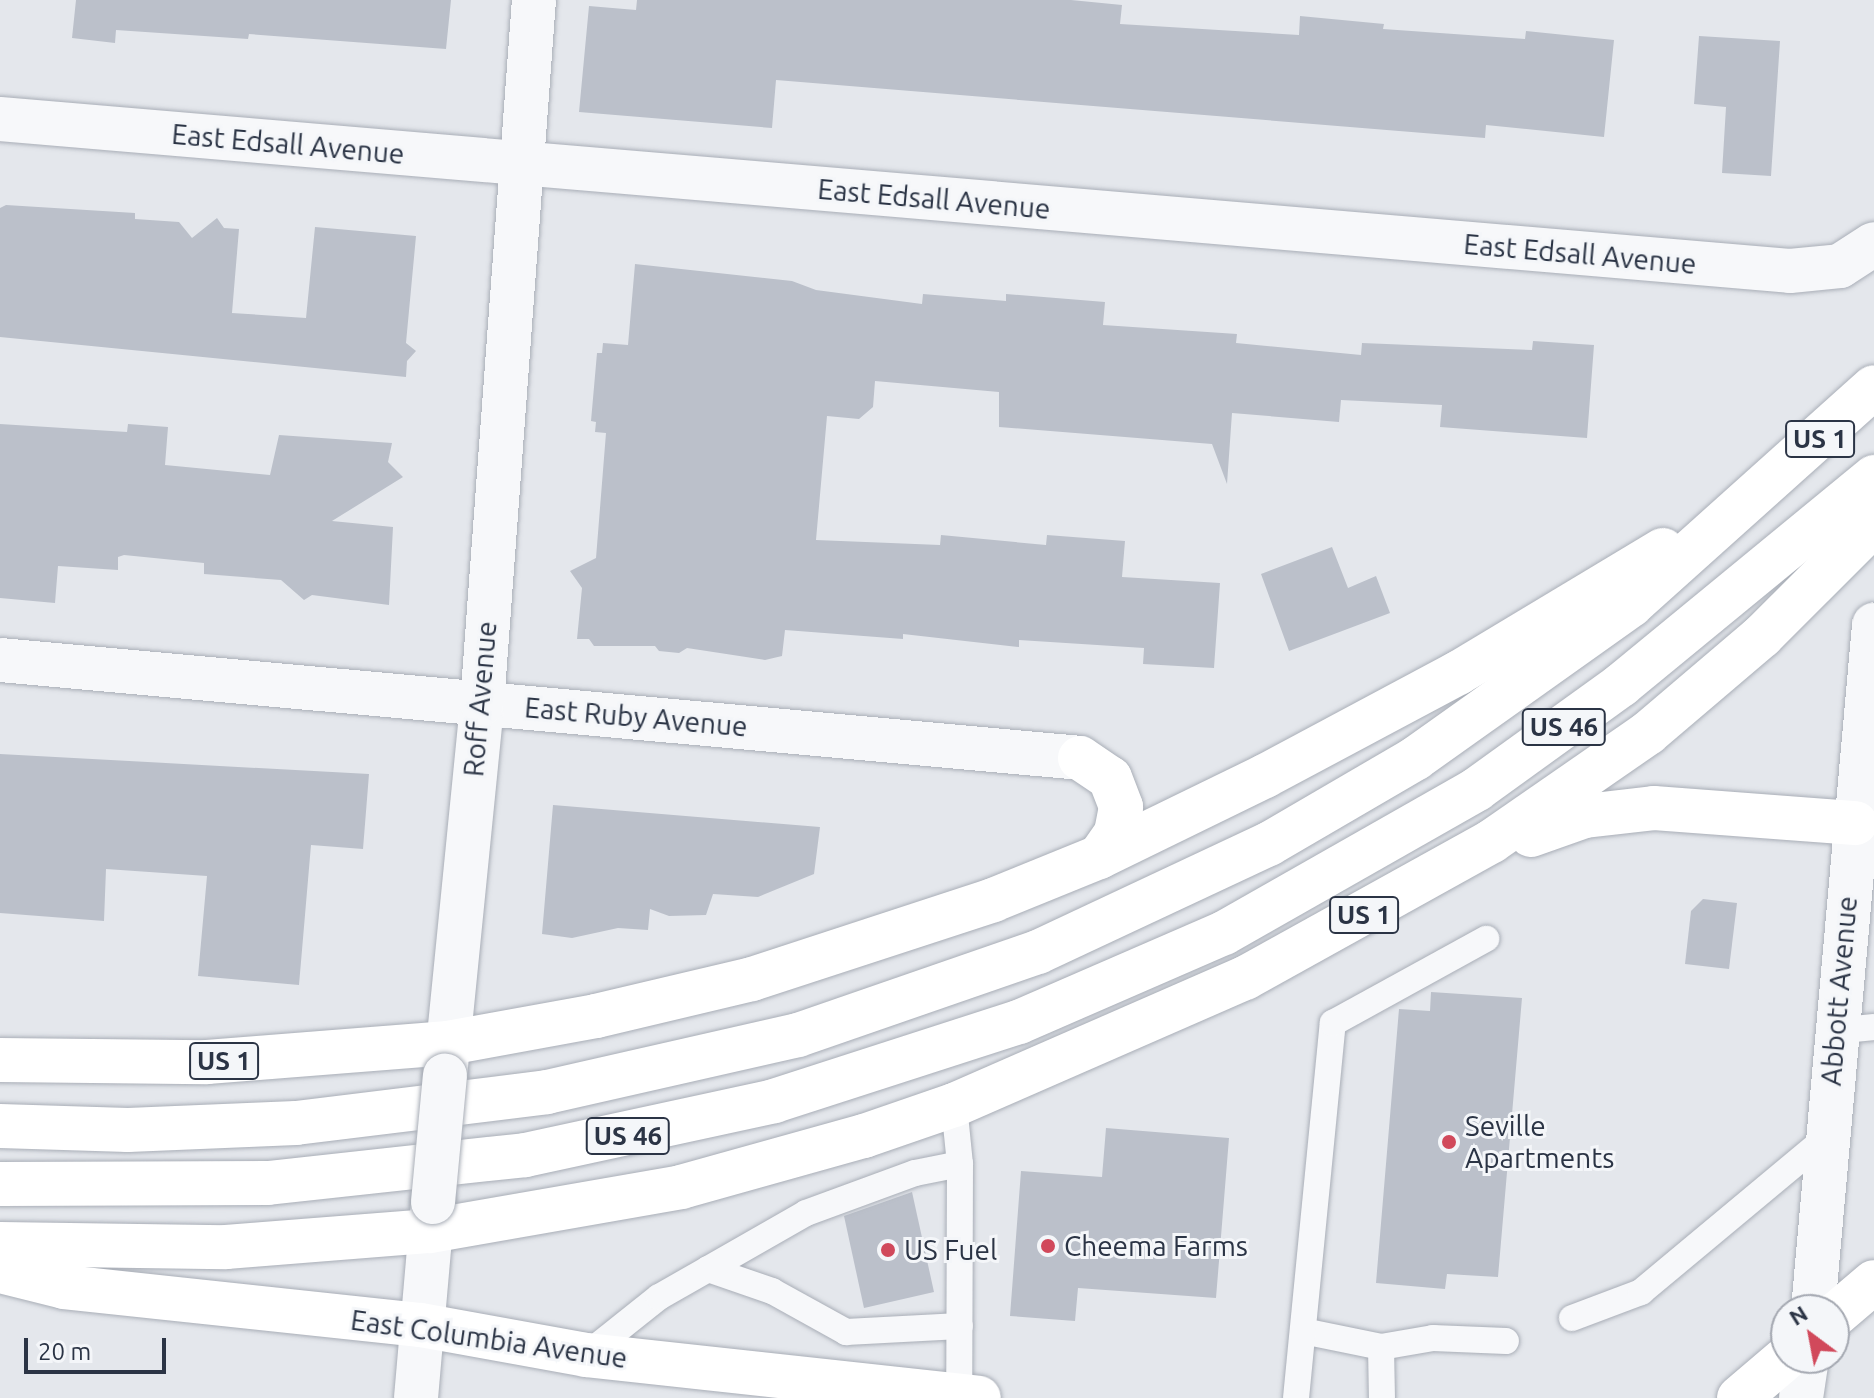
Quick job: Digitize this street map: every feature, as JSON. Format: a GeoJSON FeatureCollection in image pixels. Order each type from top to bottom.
{"type":"FeatureCollection","features":[{"type":"Feature","properties":{"kind":"main road","name":"US 1"},"geometry":{"type":"LineString","coordinates":[[0,1060],[446,1060],[596,1016],[752,979],[913,929],[1099,857],[1458,673],[1765,489],[1874,387]]}},
{"type":"Feature","properties":{"kind":"main road","name":"US 46"},"geometry":{"type":"LineString","coordinates":[[0,1184],[254,1184],[525,1155],[774,1101],[1019,1022],[1224,933],[1477,789],[1621,685],[1874,477]]}},
{"type":"Feature","properties":{"kind":"main road","name":"US 46"},"geometry":{"type":"LineString","coordinates":[[0,1126],[211,1128],[464,1106],[714,1057],[960,982],[1196,881],[1368,788],[1564,657],[1765,489]]}},
{"type":"Feature","properties":{"kind":"main road","name":"US 1"},"geometry":{"type":"LineString","coordinates":[[0,1244],[226,1247],[696,1183],[954,1105],[1181,1009],[1436,874],[1552,803],[1648,733],[1762,636],[1874,524]]}},
{"type":"Feature","properties":{"kind":"main road"},"geometry":{"type":"LineString","coordinates":[[1080,758],[1110,778],[1121,807],[1116,833],[1099,857]]}},
{"type":"Feature","properties":{"kind":"main road"},"geometry":{"type":"LineString","coordinates":[[1436,874],[1554,826],[1618,810],[1691,809],[1865,824]]}},
{"type":"Feature","properties":{"kind":"main road","name":"East Columbia Avenue"},"geometry":{"type":"LineString","coordinates":[[0,1271],[64,1287],[421,1325],[586,1355],[969,1397]]}},
{"type":"Feature","properties":{"kind":"main road"},"geometry":{"type":"LineString","coordinates":[[1850,1302],[1874,1282]]}},
{"type":"Feature","properties":{"kind":"main road"},"geometry":{"type":"LineString","coordinates":[[1739,1398],[1770,1372]]}},
{"type":"Feature","properties":{"kind":"street","name":"Roff Avenue"},"geometry":{"type":"LineString","coordinates":[[416,1398],[482,704],[519,164],[534,0]]}},
{"type":"Feature","properties":{"kind":"street","name":"East Edsall Avenue"},"geometry":{"type":"LineString","coordinates":[[0,119],[1790,271],[1840,266],[1869,249]]}},
{"type":"Feature","properties":{"kind":"street","name":"Abbott Avenue"},"geometry":{"type":"LineString","coordinates":[[1814,1294],[1827,1137],[1854,1029],[1874,625]]}},
{"type":"Feature","properties":{"kind":"street","name":"East Ruby Avenue"},"geometry":{"type":"LineString","coordinates":[[0,660],[1080,758]]}},
{"type":"Feature","properties":{"kind":"street"},"geometry":{"type":"LineString","coordinates":[[1801,1398],[1805,1374]]}},
{"type":"Feature","properties":{"kind":"lane"},"geometry":{"type":"LineString","coordinates":[[1296,1398],[1333,1023],[1486,939]]}},
{"type":"Feature","properties":{"kind":"lane"},"geometry":{"type":"LineString","coordinates":[[954,1105],[960,1164],[960,1326],[969,1397]]}},
{"type":"Feature","properties":{"kind":"lane"},"geometry":{"type":"LineString","coordinates":[[1572,1318],[1641,1292],[1827,1137]]}},
{"type":"Feature","properties":{"kind":"lane"},"geometry":{"type":"LineString","coordinates":[[586,1355],[659,1297],[806,1213],[915,1173],[960,1164]]}},
{"type":"Feature","properties":{"kind":"lane"},"geometry":{"type":"LineString","coordinates":[[708,1269],[772,1291],[846,1332],[960,1326]]}},
{"type":"Feature","properties":{"kind":"lane"},"geometry":{"type":"LineString","coordinates":[[1303,1331],[1381,1347],[1433,1338],[1506,1341]]}},
{"type":"Feature","properties":{"kind":"lane"},"geometry":{"type":"LineString","coordinates":[[1381,1347],[1382,1398]]}},
{"type":"Feature","properties":{"kind":"building"},"geometry":{"type":"Polygon","coordinates":[[[76,0],[451,0],[446,49],[249,34],[248,39],[116,30],[115,43],[72,38],[76,0]]]}},
{"type":"Feature","properties":{"kind":"building"},"geometry":{"type":"Polygon","coordinates":[[[637,0],[1071,0],[1122,5],[1120,24],[1299,35],[1300,16],[1384,24],[1383,29],[1525,39],[1526,31],[1614,40],[1604,137],[1486,125],[1485,138],[776,80],[772,128],[579,112],[589,6],[636,10],[637,0]]]}},
{"type":"Feature","properties":{"kind":"building"},"geometry":{"type":"Polygon","coordinates":[[[1699,36],[1780,41],[1771,176],[1722,173],[1726,107],[1694,104],[1699,36]]]}},
{"type":"Feature","properties":{"kind":"building"},"geometry":{"type":"Polygon","coordinates":[[[6,205],[135,213],[135,219],[179,222],[192,238],[217,218],[224,228],[239,229],[232,313],[306,318],[315,227],[416,236],[406,343],[416,351],[407,361],[406,377],[0,337],[0,208],[6,205]]]}},
{"type":"Feature","properties":{"kind":"building"},"geometry":{"type":"Polygon","coordinates":[[[635,264],[792,281],[816,290],[922,304],[923,294],[1006,301],[1006,294],[1105,302],[1103,325],[1237,334],[1236,343],[1361,355],[1362,343],[1532,350],[1533,341],[1594,345],[1587,438],[1440,427],[1442,405],[1341,400],[1339,422],[1232,413],[1227,484],[1212,444],[999,427],[999,392],[875,381],[873,407],[859,419],[827,416],[816,540],[940,545],[941,535],[1046,545],[1047,535],[1125,541],[1122,577],[1220,583],[1214,668],[1143,664],[1144,648],[1019,640],[1019,647],[903,634],[903,639],[785,630],[782,656],[765,660],[687,648],[679,653],[659,651],[655,646],[594,646],[589,639],[577,639],[582,588],[570,571],[596,558],[606,433],[595,432],[596,422],[591,421],[597,353],[602,353],[603,343],[628,345],[635,264]]]}},
{"type":"Feature","properties":{"kind":"building"},"geometry":{"type":"Polygon","coordinates":[[[0,424],[127,432],[128,424],[168,427],[165,465],[270,475],[279,435],[392,443],[388,462],[403,477],[332,521],[393,527],[389,605],[312,595],[304,600],[281,580],[204,574],[204,563],[124,555],[118,557],[118,570],[58,566],[55,603],[0,598],[0,424]]]}},
{"type":"Feature","properties":{"kind":"building"},"geometry":{"type":"Polygon","coordinates":[[[1332,547],[1348,588],[1376,576],[1390,613],[1289,651],[1261,574],[1332,547]]]}},
{"type":"Feature","properties":{"kind":"building"},"geometry":{"type":"Polygon","coordinates":[[[0,754],[369,774],[363,849],[311,845],[299,985],[198,976],[207,876],[106,869],[104,921],[0,913],[0,754]]]}},
{"type":"Feature","properties":{"kind":"building"},"geometry":{"type":"Polygon","coordinates":[[[553,805],[820,827],[814,874],[758,897],[713,894],[706,915],[669,916],[650,909],[648,930],[618,928],[572,938],[542,934],[553,805]]]}},
{"type":"Feature","properties":{"kind":"building"},"geometry":{"type":"Polygon","coordinates":[[[1703,899],[1737,903],[1729,969],[1685,964],[1691,911],[1703,899]]]}},
{"type":"Feature","properties":{"kind":"building","name":"Seville Apartments"},"geometry":{"type":"Polygon","coordinates":[[[1431,992],[1522,998],[1498,1277],[1447,1274],[1445,1289],[1376,1283],[1399,1009],[1430,1011],[1431,992]]]}},
{"type":"Feature","properties":{"kind":"building"},"geometry":{"type":"Polygon","coordinates":[[[1106,1128],[1229,1138],[1216,1298],[1078,1288],[1075,1321],[1010,1316],[1021,1171],[1102,1177],[1106,1128]]]}},
{"type":"Feature","properties":{"kind":"building","name":"US Fuel"},"geometry":{"type":"Polygon","coordinates":[[[912,1192],[934,1292],[864,1308],[844,1216],[912,1192]]]}},
{"type":"Feature","properties":{"kind":"place","name":"Seville Apartments"},"geometry":{"type":"Point","coordinates":[1449,1142]}},
{"type":"Feature","properties":{"kind":"place","name":"Cheema Farms"},"geometry":{"type":"Point","coordinates":[1048,1246]}},
{"type":"Feature","properties":{"kind":"place","name":"US Fuel"},"geometry":{"type":"Point","coordinates":[888,1250]}}]}
